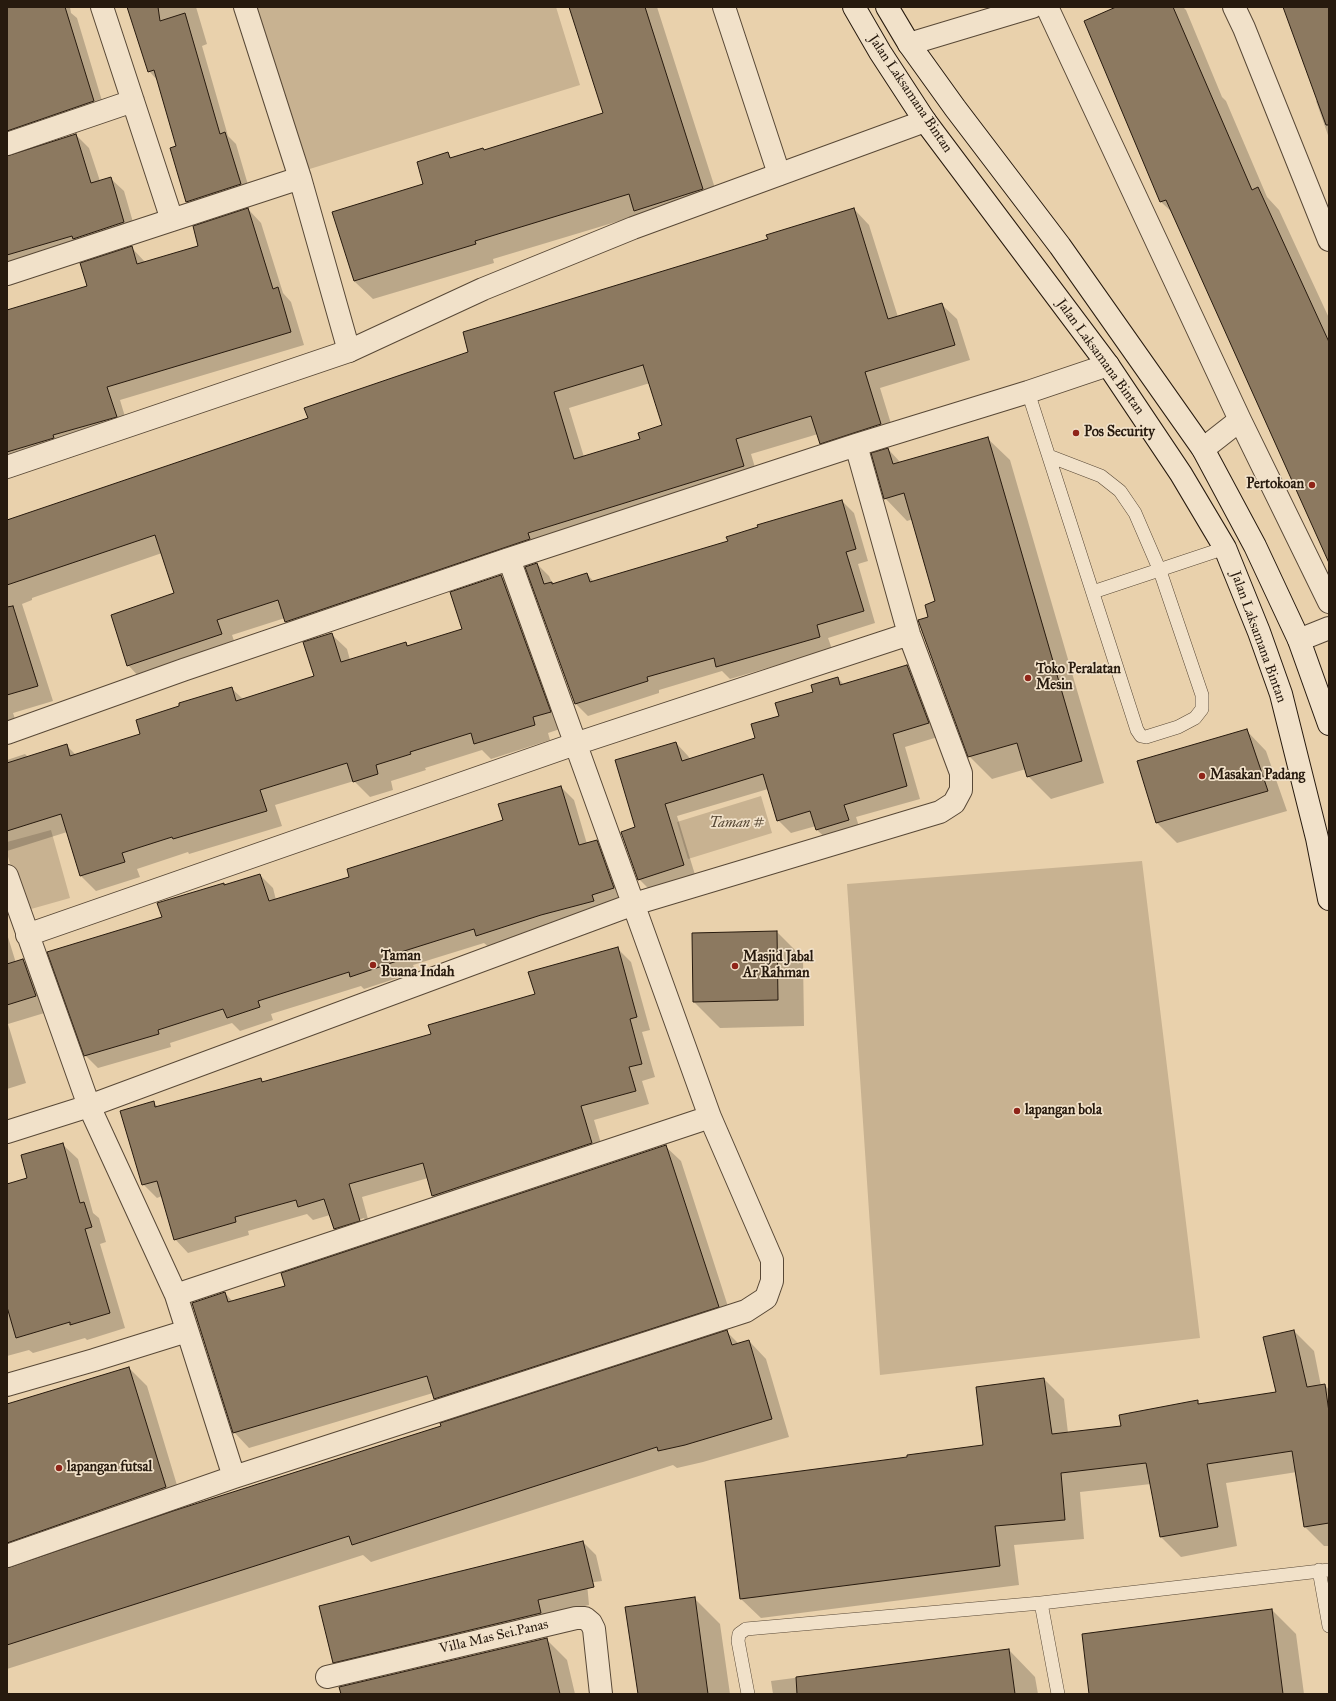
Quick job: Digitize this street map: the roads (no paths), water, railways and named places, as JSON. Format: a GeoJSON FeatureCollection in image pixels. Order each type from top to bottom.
{"type":"FeatureCollection","features":[{"type":"Feature","properties":{"kind":"street"},"geometry":{"type":"LineString","coordinates":[[102,7],[172,220]]}},
{"type":"Feature","properties":{"kind":"street"},"geometry":{"type":"LineString","coordinates":[[245,7],[300,178],[349,351]]}},
{"type":"Feature","properties":{"kind":"street"},"geometry":{"type":"LineString","coordinates":[[724,7],[779,174]]}},
{"type":"Feature","properties":{"kind":"street","name":"Jalan Laksamana Bintan"},"geometry":{"type":"LineString","coordinates":[[854,7],[880,52],[925,121],[1108,365],[1181,474],[1224,548],[1259,632],[1281,694],[1317,838],[1329,899]]}},
{"type":"Feature","properties":{"kind":"street","name":"Jalan Laksamana Bintan"},"geometry":{"type":"LineString","coordinates":[[887,7],[909,44],[955,108],[1060,246],[1203,449],[1255,546],[1300,640],[1329,724]]}},
{"type":"Feature","properties":{"kind":"street"},"geometry":{"type":"LineString","coordinates":[[909,44],[1032,7]]}},
{"type":"Feature","properties":{"kind":"street"},"geometry":{"type":"LineString","coordinates":[[1047,7],[1240,420],[1329,602]]}},
{"type":"Feature","properties":{"kind":"street"},"geometry":{"type":"LineString","coordinates":[[1234,7],[1244,28],[1329,240]]}},
{"type":"Feature","properties":{"kind":"street"},"geometry":{"type":"LineString","coordinates":[[7,144],[133,101]]}},
{"type":"Feature","properties":{"kind":"street"},"geometry":{"type":"LineString","coordinates":[[7,467],[349,351],[483,289],[633,228],[925,121]]}},
{"type":"Feature","properties":{"kind":"street"},"geometry":{"type":"LineString","coordinates":[[7,274],[300,178]]}},
{"type":"Feature","properties":{"kind":"street"},"geometry":{"type":"LineString","coordinates":[[7,733],[183,670],[509,559],[856,445],[1028,392],[1108,365]]}},
{"type":"Feature","properties":{"kind":"street"},"geometry":{"type":"LineString","coordinates":[[1203,449],[1240,420]]}},
{"type":"Feature","properties":{"kind":"street"},"geometry":{"type":"LineString","coordinates":[[7,1132],[88,1106],[634,904],[940,812],[954,803],[961,790],[961,773],[909,634],[856,445]]}},
{"type":"Feature","properties":{"kind":"street"},"geometry":{"type":"LineString","coordinates":[[7,1556],[234,1478],[746,1311],[766,1298],[772,1281],[772,1260],[710,1116],[509,559]]}},
{"type":"Feature","properties":{"kind":"street"},"geometry":{"type":"LineString","coordinates":[[1300,640],[1329,628]]}},
{"type":"Feature","properties":{"kind":"street"},"geometry":{"type":"LineString","coordinates":[[27,935],[575,744],[909,634]]}},
{"type":"Feature","properties":{"kind":"street"},"geometry":{"type":"LineString","coordinates":[[7,876],[88,1106],[176,1295],[234,1478]]}},
{"type":"Feature","properties":{"kind":"street"},"geometry":{"type":"LineString","coordinates":[[176,1295],[710,1116]]}},
{"type":"Feature","properties":{"kind":"street"},"geometry":{"type":"LineString","coordinates":[[7,1385],[187,1331]]}},
{"type":"Feature","properties":{"kind":"street","name":"Villa Mas Sei.Panas"},"geometry":{"type":"LineString","coordinates":[[326,1677],[576,1618],[585,1618],[591,1623],[594,1629],[601,1694]]}},
{"type":"Feature","properties":{"kind":"lane"},"geometry":{"type":"LineString","coordinates":[[1028,392],[1137,730],[1141,736],[1152,735],[1178,727],[1195,718],[1202,709],[1202,695],[1160,571],[1135,512],[1120,491],[1101,476],[1049,456]]}},
{"type":"Feature","properties":{"kind":"lane"},"geometry":{"type":"LineString","coordinates":[[1093,592],[1160,571],[1224,548]]}},
{"type":"Feature","properties":{"kind":"lane"},"geometry":{"type":"LineString","coordinates":[[748,1694],[738,1641],[739,1634],[746,1630],[1040,1603],[1324,1570],[1329,1626]]}},
{"type":"Feature","properties":{"kind":"lane"},"geometry":{"type":"LineString","coordinates":[[1040,1603],[1058,1694]]}},
{"type":"Feature","properties":{"kind":"place","name":"Pos Security"},"geometry":{"type":"Point","coordinates":[1076,433]}},
{"type":"Feature","properties":{"kind":"place","name":"Pertokoan"},"geometry":{"type":"Point","coordinates":[1312,485]}},
{"type":"Feature","properties":{"kind":"place","name":"Toko Peralatan Mesin"},"geometry":{"type":"Point","coordinates":[1028,678]}},
{"type":"Feature","properties":{"kind":"place","name":"Masakan Padang"},"geometry":{"type":"Point","coordinates":[1202,776]}},
{"type":"Feature","properties":{"kind":"place","name":"Taman Buana Indah"},"geometry":{"type":"Point","coordinates":[373,965]}},
{"type":"Feature","properties":{"kind":"place","name":"Masjid Jabal Ar Rahman"},"geometry":{"type":"Point","coordinates":[735,966]}},
{"type":"Feature","properties":{"kind":"place","name":"lapangan bola"},"geometry":{"type":"Point","coordinates":[1017,1111]}},
{"type":"Feature","properties":{"kind":"place","name":"lapangan futsal"},"geometry":{"type":"Point","coordinates":[59,1468]}},
{"type":"Feature","properties":{"kind":"park label","name":"Taman #"},"geometry":{"type":"Point","coordinates":[737,824]}}]}
